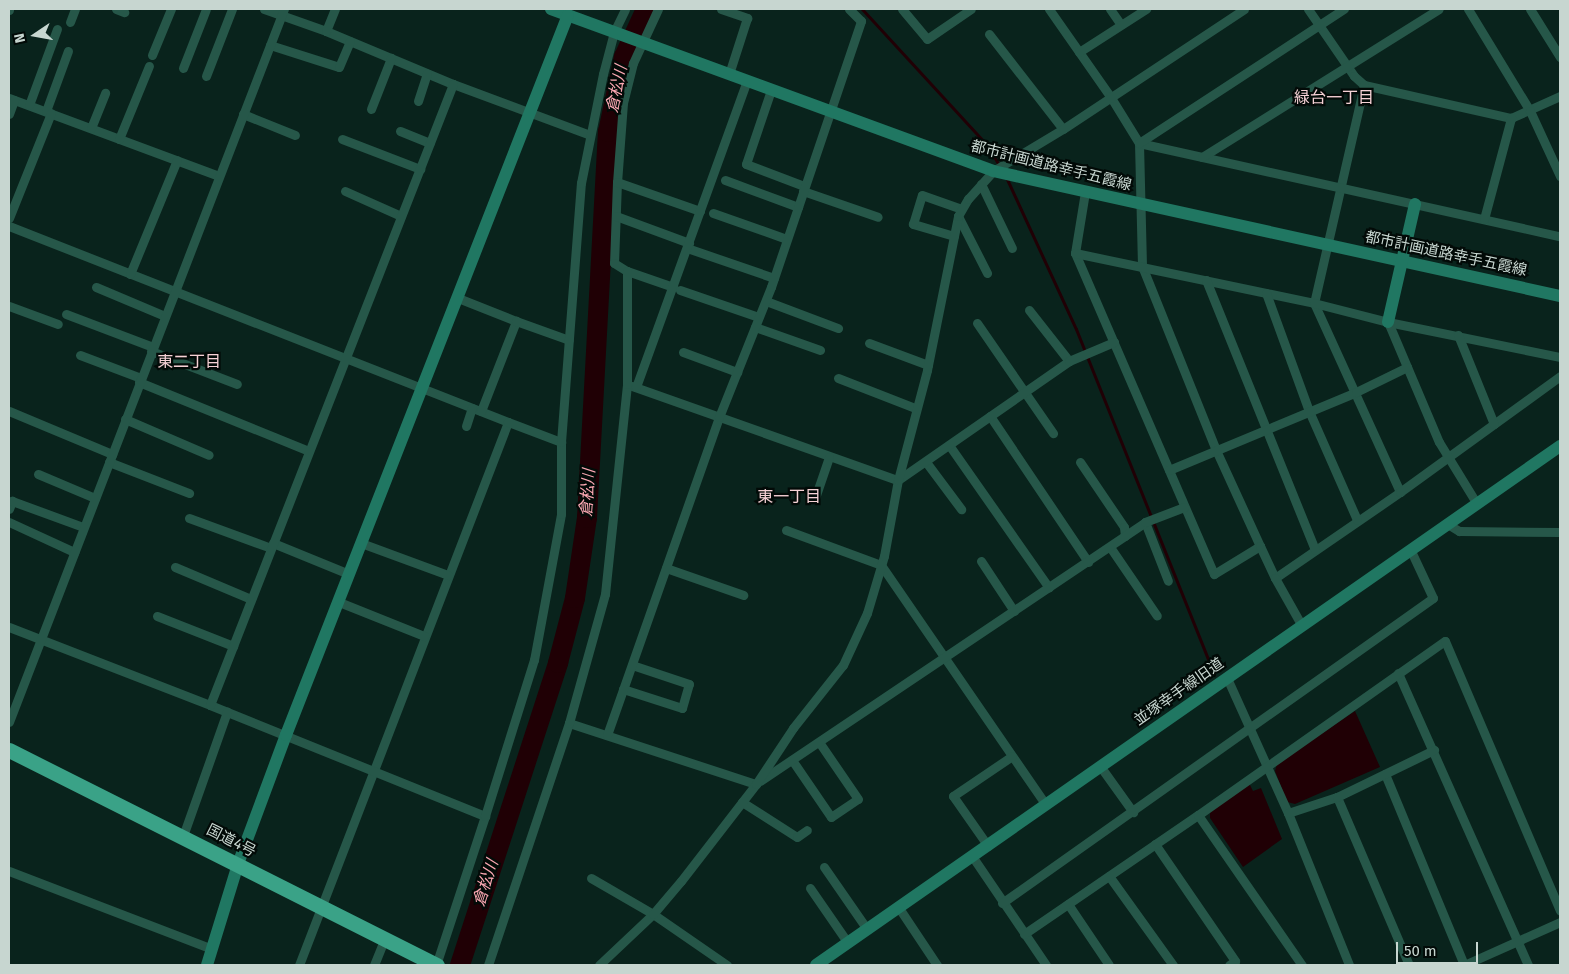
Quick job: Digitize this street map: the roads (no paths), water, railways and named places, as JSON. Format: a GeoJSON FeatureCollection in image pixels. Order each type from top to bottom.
{"type":"FeatureCollection","features":[{"type":"Feature","properties":{"kind":"highway","name":"国道4号"},"geometry":{"type":"LineString","coordinates":[[9,750],[436,965]]}},
{"type":"Feature","properties":{"kind":"street"},"geometry":{"type":"LineString","coordinates":[[70,22],[75,9]]}},
{"type":"Feature","properties":{"kind":"street"},"geometry":{"type":"LineString","coordinates":[[152,54],[171,9]]}},
{"type":"Feature","properties":{"kind":"street"},"geometry":{"type":"LineString","coordinates":[[182,68],[206,9]]}},
{"type":"Feature","properties":{"kind":"street"},"geometry":{"type":"LineString","coordinates":[[206,76],[232,9]]}},
{"type":"Feature","properties":{"kind":"street"},"geometry":{"type":"LineString","coordinates":[[264,9],[283,12],[453,84],[590,135]]}},
{"type":"Feature","properties":{"kind":"street"},"geometry":{"type":"LineString","coordinates":[[326,31],[334,9]]}},
{"type":"Feature","properties":{"kind":"street","name":"都市計画道路幸手五霞線"},"geometry":{"type":"LineString","coordinates":[[550,9],[992,171],[1560,296]]}},
{"type":"Feature","properties":{"kind":"street"},"geometry":{"type":"LineString","coordinates":[[436,965],[534,660],[561,514],[561,442],[581,183],[590,135],[625,9]]}},
{"type":"Feature","properties":{"kind":"street"},"geometry":{"type":"LineString","coordinates":[[658,9],[640,41],[623,103],[617,182],[614,263],[627,271],[759,317]]}},
{"type":"Feature","properties":{"kind":"street"},"geometry":{"type":"LineString","coordinates":[[721,9],[747,18],[729,74]]}},
{"type":"Feature","properties":{"kind":"street"},"geometry":{"type":"LineString","coordinates":[[607,735],[719,417],[766,301],[861,21],[849,9]]}},
{"type":"Feature","properties":{"kind":"street"},"geometry":{"type":"LineString","coordinates":[[902,9],[927,39],[971,9]]}},
{"type":"Feature","properties":{"kind":"street"},"geometry":{"type":"LineString","coordinates":[[1049,9],[1110,96],[1139,143],[1142,266],[1216,450],[1275,578],[1302,626]]}},
{"type":"Feature","properties":{"kind":"street"},"geometry":{"type":"LineString","coordinates":[[1110,9],[1121,25]]}},
{"type":"Feature","properties":{"kind":"street"},"geometry":{"type":"LineString","coordinates":[[1080,52],[1146,9]]}},
{"type":"Feature","properties":{"kind":"street"},"geometry":{"type":"LineString","coordinates":[[599,965],[653,914],[756,784],[793,728],[843,665],[868,613],[881,565],[915,408],[928,365],[960,212],[992,171],[1063,129],[1110,96],[1244,9]]}},
{"type":"Feature","properties":{"kind":"street"},"geometry":{"type":"LineString","coordinates":[[1308,9],[1348,67],[1364,85],[1511,118],[1560,96]]}},
{"type":"Feature","properties":{"kind":"street"},"geometry":{"type":"LineString","coordinates":[[1139,143],[1344,9]]}},
{"type":"Feature","properties":{"kind":"street"},"geometry":{"type":"LineString","coordinates":[[1202,157],[1439,9]]}},
{"type":"Feature","properties":{"kind":"street"},"geometry":{"type":"LineString","coordinates":[[1468,9],[1530,111],[1560,176]]}},
{"type":"Feature","properties":{"kind":"street"},"geometry":{"type":"LineString","coordinates":[[1530,9],[1560,57]]}},
{"type":"Feature","properties":{"kind":"street"},"geometry":{"type":"LineString","coordinates":[[9,722],[283,12]]}},
{"type":"Feature","properties":{"kind":"street"},"geometry":{"type":"LineString","coordinates":[[206,965],[238,864],[286,735],[568,15]]}},
{"type":"Feature","properties":{"kind":"street"},"geometry":{"type":"LineString","coordinates":[[30,105],[57,29]]}},
{"type":"Feature","properties":{"kind":"street"},"geometry":{"type":"LineString","coordinates":[[989,34],[1063,129]]}},
{"type":"Feature","properties":{"kind":"street"},"geometry":{"type":"LineString","coordinates":[[270,45],[339,67],[350,41]]}},
{"type":"Feature","properties":{"kind":"street"},"geometry":{"type":"LineString","coordinates":[[9,218],[68,51]]}},
{"type":"Feature","properties":{"kind":"street"},"geometry":{"type":"LineString","coordinates":[[371,109],[391,58]]}},
{"type":"Feature","properties":{"kind":"street"},"geometry":{"type":"LineString","coordinates":[[120,139],[149,66]]}},
{"type":"Feature","properties":{"kind":"street"},"geometry":{"type":"LineString","coordinates":[[418,101],[427,73]]}},
{"type":"Feature","properties":{"kind":"street"},"geometry":{"type":"LineString","coordinates":[[636,387],[676,288],[688,246],[747,81]]}},
{"type":"Feature","properties":{"kind":"street"},"geometry":{"type":"LineString","coordinates":[[210,705],[453,84]]}},
{"type":"Feature","properties":{"kind":"street"},"geometry":{"type":"LineString","coordinates":[[1364,85],[1314,303],[1400,492]]}},
{"type":"Feature","properties":{"kind":"street"},"geometry":{"type":"LineString","coordinates":[[772,90],[746,164],[878,217]]}},
{"type":"Feature","properties":{"kind":"street"},"geometry":{"type":"LineString","coordinates":[[91,128],[105,93]]}},
{"type":"Feature","properties":{"kind":"street"},"geometry":{"type":"LineString","coordinates":[[9,114],[12,99],[219,176]]}},
{"type":"Feature","properties":{"kind":"street"},"geometry":{"type":"LineString","coordinates":[[243,114],[295,135]]}},
{"type":"Feature","properties":{"kind":"street"},"geometry":{"type":"LineString","coordinates":[[1484,219],[1511,118]]}},
{"type":"Feature","properties":{"kind":"street"},"geometry":{"type":"LineString","coordinates":[[400,131],[430,144]]}},
{"type":"Feature","properties":{"kind":"street"},"geometry":{"type":"LineString","coordinates":[[342,139],[420,169]]}},
{"type":"Feature","properties":{"kind":"street"},"geometry":{"type":"LineString","coordinates":[[1139,143],[1560,236]]}},
{"type":"Feature","properties":{"kind":"street"},"geometry":{"type":"LineString","coordinates":[[130,274],[177,160]]}},
{"type":"Feature","properties":{"kind":"street"},"geometry":{"type":"LineString","coordinates":[[725,180],[798,207]]}},
{"type":"Feature","properties":{"kind":"street"},"geometry":{"type":"LineString","coordinates":[[617,182],[700,212]]}},
{"type":"Feature","properties":{"kind":"street"},"geometry":{"type":"LineString","coordinates":[[981,184],[1012,248]]}},
{"type":"Feature","properties":{"kind":"street"},"geometry":{"type":"LineString","coordinates":[[345,191],[401,216]]}},
{"type":"Feature","properties":{"kind":"street"},"geometry":{"type":"LineString","coordinates":[[1085,192],[1075,253],[1214,574],[1260,546]]}},
{"type":"Feature","properties":{"kind":"street"},"geometry":{"type":"LineString","coordinates":[[954,236],[914,224],[922,195],[960,212],[987,273]]}},
{"type":"Feature","properties":{"kind":"street"},"geometry":{"type":"LineString","coordinates":[[1414,204],[1388,322],[1446,457],[1477,504]]}},
{"type":"Feature","properties":{"kind":"street"},"geometry":{"type":"LineString","coordinates":[[713,213],[787,239]]}},
{"type":"Feature","properties":{"kind":"street"},"geometry":{"type":"LineString","coordinates":[[616,216],[688,246],[774,278]]}},
{"type":"Feature","properties":{"kind":"street"},"geometry":{"type":"LineString","coordinates":[[9,226],[561,442]]}},
{"type":"Feature","properties":{"kind":"street"},"geometry":{"type":"LineString","coordinates":[[1075,253],[1314,303],[1388,322],[1560,357]]}},
{"type":"Feature","properties":{"kind":"street"},"geometry":{"type":"LineString","coordinates":[[488,965],[569,723],[605,594],[627,384],[627,271]]}},
{"type":"Feature","properties":{"kind":"street"},"geometry":{"type":"LineString","coordinates":[[1206,280],[1315,550]]}},
{"type":"Feature","properties":{"kind":"street"},"geometry":{"type":"LineString","coordinates":[[96,287],[165,316]]}},
{"type":"Feature","properties":{"kind":"street"},"geometry":{"type":"LineString","coordinates":[[1266,293],[1309,411],[1357,520]]}},
{"type":"Feature","properties":{"kind":"street"},"geometry":{"type":"LineString","coordinates":[[458,298],[569,340]]}},
{"type":"Feature","properties":{"kind":"street"},"geometry":{"type":"LineString","coordinates":[[766,301],[838,328]]}},
{"type":"Feature","properties":{"kind":"street"},"geometry":{"type":"LineString","coordinates":[[9,306],[58,324]]}},
{"type":"Feature","properties":{"kind":"street"},"geometry":{"type":"LineString","coordinates":[[1030,310],[1069,361]]}},
{"type":"Feature","properties":{"kind":"street"},"geometry":{"type":"LineString","coordinates":[[66,314],[237,384]]}},
{"type":"Feature","properties":{"kind":"street"},"geometry":{"type":"LineString","coordinates":[[481,411],[516,321]]}},
{"type":"Feature","properties":{"kind":"street"},"geometry":{"type":"LineString","coordinates":[[977,323],[1053,433]]}},
{"type":"Feature","properties":{"kind":"street"},"geometry":{"type":"LineString","coordinates":[[755,327],[820,350]]}},
{"type":"Feature","properties":{"kind":"street"},"geometry":{"type":"LineString","coordinates":[[1458,335],[1494,424]]}},
{"type":"Feature","properties":{"kind":"street"},"geometry":{"type":"LineString","coordinates":[[898,480],[1069,361],[1114,342]]}},
{"type":"Feature","properties":{"kind":"street"},"geometry":{"type":"LineString","coordinates":[[870,343],[928,365]]}},
{"type":"Feature","properties":{"kind":"street"},"geometry":{"type":"LineString","coordinates":[[683,352],[737,372]]}},
{"type":"Feature","properties":{"kind":"street"},"geometry":{"type":"LineString","coordinates":[[80,355],[309,451]]}},
{"type":"Feature","properties":{"kind":"street"},"geometry":{"type":"LineString","coordinates":[[1169,470],[1356,392],[1407,367]]}},
{"type":"Feature","properties":{"kind":"street"},"geometry":{"type":"LineString","coordinates":[[1275,578],[1400,492],[1560,376]]}},
{"type":"Feature","properties":{"kind":"street"},"geometry":{"type":"LineString","coordinates":[[838,378],[915,408]]}},
{"type":"Feature","properties":{"kind":"street"},"geometry":{"type":"LineString","coordinates":[[627,384],[898,480]]}},
{"type":"Feature","properties":{"kind":"street"},"geometry":{"type":"LineString","coordinates":[[466,426],[472,408]]}},
{"type":"Feature","properties":{"kind":"street"},"geometry":{"type":"LineString","coordinates":[[9,411],[189,493]]}},
{"type":"Feature","properties":{"kind":"street"},"geometry":{"type":"LineString","coordinates":[[990,416],[1088,562]]}},
{"type":"Feature","properties":{"kind":"street"},"geometry":{"type":"LineString","coordinates":[[125,419],[209,455]]}},
{"type":"Feature","properties":{"kind":"street"},"geometry":{"type":"LineString","coordinates":[[299,965],[424,636],[508,422]]}},
{"type":"Feature","properties":{"kind":"street"},"geometry":{"type":"LineString","coordinates":[[949,445],[1048,588]]}},
{"type":"Feature","properties":{"kind":"street","name":"並塚幸手線旧道"},"geometry":{"type":"LineString","coordinates":[[816,965],[1560,446]]}},
{"type":"Feature","properties":{"kind":"street"},"geometry":{"type":"LineString","coordinates":[[815,498],[829,457]]}},
{"type":"Feature","properties":{"kind":"street"},"geometry":{"type":"LineString","coordinates":[[926,462],[962,509]]}},
{"type":"Feature","properties":{"kind":"street"},"geometry":{"type":"LineString","coordinates":[[1080,462],[1124,527],[1125,536]]}},
{"type":"Feature","properties":{"kind":"street"},"geometry":{"type":"LineString","coordinates":[[38,474],[95,498]]}},
{"type":"Feature","properties":{"kind":"street"},"geometry":{"type":"LineString","coordinates":[[9,509],[12,501],[83,527]]}},
{"type":"Feature","properties":{"kind":"street"},"geometry":{"type":"LineString","coordinates":[[756,784],[1145,522],[1184,507]]}},
{"type":"Feature","properties":{"kind":"street"},"geometry":{"type":"LineString","coordinates":[[189,518],[349,574]]}},
{"type":"Feature","properties":{"kind":"street"},"geometry":{"type":"LineString","coordinates":[[9,522],[74,552]]}},
{"type":"Feature","properties":{"kind":"street"},"geometry":{"type":"LineString","coordinates":[[1145,522],[1168,581]]}},
{"type":"Feature","properties":{"kind":"street"},"geometry":{"type":"LineString","coordinates":[[1449,525],[1459,532],[1560,532]]}},
{"type":"Feature","properties":{"kind":"street"},"geometry":{"type":"LineString","coordinates":[[786,530],[881,565],[1046,805]]}},
{"type":"Feature","properties":{"kind":"street"},"geometry":{"type":"LineString","coordinates":[[361,543],[448,575]]}},
{"type":"Feature","properties":{"kind":"street"},"geometry":{"type":"LineString","coordinates":[[1110,546],[1157,616]]}},
{"type":"Feature","properties":{"kind":"street"},"geometry":{"type":"LineString","coordinates":[[1002,903],[1434,598],[1411,551]]}},
{"type":"Feature","properties":{"kind":"street"},"geometry":{"type":"LineString","coordinates":[[981,561],[1014,611]]}},
{"type":"Feature","properties":{"kind":"street"},"geometry":{"type":"LineString","coordinates":[[175,567],[251,599]]}},
{"type":"Feature","properties":{"kind":"street"},"geometry":{"type":"LineString","coordinates":[[666,568],[744,595]]}},
{"type":"Feature","properties":{"kind":"street"},"geometry":{"type":"LineString","coordinates":[[339,602],[424,636]]}},
{"type":"Feature","properties":{"kind":"street"},"geometry":{"type":"LineString","coordinates":[[157,616],[233,646]]}},
{"type":"Feature","properties":{"kind":"street"},"geometry":{"type":"LineString","coordinates":[[9,627],[286,735],[485,816]]}},
{"type":"Feature","properties":{"kind":"street"},"geometry":{"type":"LineString","coordinates":[[1024,934],[1198,815],[1445,641],[1560,911]]}},
{"type":"Feature","properties":{"kind":"street"},"geometry":{"type":"LineString","coordinates":[[623,689],[682,708],[689,684],[632,665]]}},
{"type":"Feature","properties":{"kind":"street"},"geometry":{"type":"LineString","coordinates":[[1398,673],[1434,750],[1528,965]]}},
{"type":"Feature","properties":{"kind":"street"},"geometry":{"type":"LineString","coordinates":[[1227,678],[1265,766],[1288,813],[1349,965]]}},
{"type":"Feature","properties":{"kind":"street"},"geometry":{"type":"LineString","coordinates":[[183,836],[227,712]]}},
{"type":"Feature","properties":{"kind":"street"},"geometry":{"type":"LineString","coordinates":[[569,723],[756,784]]}},
{"type":"Feature","properties":{"kind":"street"},"geometry":{"type":"LineString","coordinates":[[792,760],[831,817],[858,799],[819,742]]}},
{"type":"Feature","properties":{"kind":"street"},"geometry":{"type":"LineString","coordinates":[[1288,813],[1337,797],[1434,750]]}},
{"type":"Feature","properties":{"kind":"street"},"geometry":{"type":"LineString","coordinates":[[988,846],[954,796],[1012,756]]}},
{"type":"Feature","properties":{"kind":"street"},"geometry":{"type":"LineString","coordinates":[[1100,766],[1133,812]]}},
{"type":"Feature","properties":{"kind":"street"},"geometry":{"type":"LineString","coordinates":[[1385,774],[1464,965],[1560,922]]}},
{"type":"Feature","properties":{"kind":"street"},"geometry":{"type":"LineString","coordinates":[[1337,797],[1410,965]]}},
{"type":"Feature","properties":{"kind":"street"},"geometry":{"type":"LineString","coordinates":[[742,802],[798,837],[808,830]]}},
{"type":"Feature","properties":{"kind":"street"},"geometry":{"type":"LineString","coordinates":[[1198,815],[1302,965]]}},
{"type":"Feature","properties":{"kind":"street"},"geometry":{"type":"LineString","coordinates":[[1155,844],[1235,961],[1229,965]]}},
{"type":"Feature","properties":{"kind":"street"},"geometry":{"type":"LineString","coordinates":[[972,856],[1002,903],[1046,965]]}},
{"type":"Feature","properties":{"kind":"street"},"geometry":{"type":"LineString","coordinates":[[824,867],[867,929]]}},
{"type":"Feature","properties":{"kind":"street"},"geometry":{"type":"LineString","coordinates":[[9,871],[212,949]]}},
{"type":"Feature","properties":{"kind":"street"},"geometry":{"type":"LineString","coordinates":[[1109,876],[1173,965]]}},
{"type":"Feature","properties":{"kind":"street"},"geometry":{"type":"LineString","coordinates":[[591,878],[653,914],[728,965]]}},
{"type":"Feature","properties":{"kind":"street"},"geometry":{"type":"LineString","coordinates":[[810,888],[848,943]]}},
{"type":"Feature","properties":{"kind":"street"},"geometry":{"type":"LineString","coordinates":[[1068,904],[1109,965]]}},
{"type":"Feature","properties":{"kind":"street"},"geometry":{"type":"LineString","coordinates":[[899,908],[937,965]]}},
{"type":"Feature","properties":{"kind":"street"},"geometry":{"type":"LineString","coordinates":[[374,965],[384,940]]}},
{"type":"Feature","properties":{"kind":"waterway","name":"倉松川"},"geometry":{"type":"LineString","coordinates":[[460,965],[558,663],[575,598],[587,518],[608,132],[624,57],[646,9]]}},
{"type":"Feature","properties":{"kind":"waterway"},"geometry":{"type":"LineString","coordinates":[[862,9],[987,145],[999,165]]}},
{"type":"Feature","properties":{"kind":"waterway"},"geometry":{"type":"LineString","coordinates":[[1006,177],[1076,329],[1214,674]]}},
{"type":"Feature","properties":{"kind":"district","name":"緑台一丁目"},"geometry":{"type":"Point","coordinates":[1334,98]}},
{"type":"Feature","properties":{"kind":"district","name":"東二丁目"},"geometry":{"type":"Point","coordinates":[189,362]}},
{"type":"Feature","properties":{"kind":"district","name":"東一丁目"},"geometry":{"type":"Point","coordinates":[789,497]}}]}
